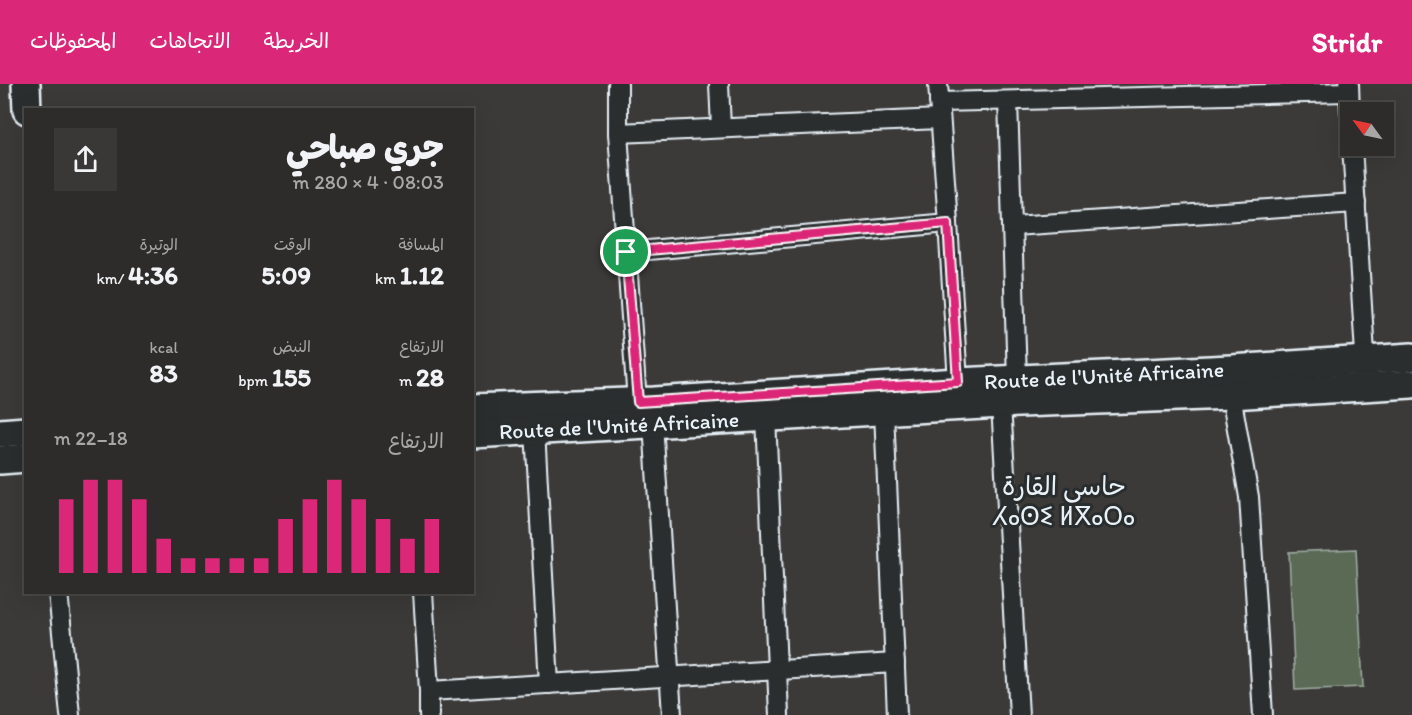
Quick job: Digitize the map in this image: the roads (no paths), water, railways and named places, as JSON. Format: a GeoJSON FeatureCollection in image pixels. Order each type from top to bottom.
{"type":"FeatureCollection","features":[{"type":"Feature","properties":{"kind":"main road"},"geometry":{"type":"LineString","coordinates":[[26,84],[27,108]]}},
{"type":"Feature","properties":{"kind":"main road","name":"Route de l'Unité Africaine"},"geometry":{"type":"LineString","coordinates":[[474,434],[1001,404],[1231,382],[1365,360],[1412,357]]}},
{"type":"Feature","properties":{"kind":"main road","name":"Route de l'Unité Africaine"},"geometry":{"type":"LineString","coordinates":[[474,408],[638,402],[1017,379],[1366,386],[1412,384]]}},
{"type":"Feature","properties":{"kind":"main road"},"geometry":{"type":"LineString","coordinates":[[0,433],[24,431]]}},
{"type":"Feature","properties":{"kind":"main road"},"geometry":{"type":"LineString","coordinates":[[0,460],[24,458]]}},
{"type":"Feature","properties":{"kind":"street"},"geometry":{"type":"LineString","coordinates":[[618,84],[618,133],[638,402]]}},
{"type":"Feature","properties":{"kind":"street"},"geometry":{"type":"LineString","coordinates":[[718,84],[721,128]]}},
{"type":"Feature","properties":{"kind":"street"},"geometry":{"type":"LineString","coordinates":[[618,133],[721,128],[939,102],[1008,101],[1113,91],[1349,88]]}},
{"type":"Feature","properties":{"kind":"street"},"geometry":{"type":"LineString","coordinates":[[1008,101],[1017,379]]}},
{"type":"Feature","properties":{"kind":"street"},"geometry":{"type":"LineString","coordinates":[[939,102],[958,382]]}},
{"type":"Feature","properties":{"kind":"street"},"geometry":{"type":"LineString","coordinates":[[1353,156],[1366,386]]}},
{"type":"Feature","properties":{"kind":"street"},"geometry":{"type":"LineString","coordinates":[[1012,226],[1356,203]]}},
{"type":"Feature","properties":{"kind":"street"},"geometry":{"type":"LineString","coordinates":[[626,252],[948,223]]}},
{"type":"Feature","properties":{"kind":"street"},"geometry":{"type":"LineString","coordinates":[[1231,382],[1249,497],[1263,715]]}},
{"type":"Feature","properties":{"kind":"street"},"geometry":{"type":"LineString","coordinates":[[1001,404],[1019,715]]}},
{"type":"Feature","properties":{"kind":"street"},"geometry":{"type":"LineString","coordinates":[[884,411],[897,715]]}},
{"type":"Feature","properties":{"kind":"street"},"geometry":{"type":"LineString","coordinates":[[766,417],[779,715]]}},
{"type":"Feature","properties":{"kind":"street"},"geometry":{"type":"LineString","coordinates":[[653,423],[672,715]]}},
{"type":"Feature","properties":{"kind":"street"},"geometry":{"type":"LineString","coordinates":[[535,430],[549,684]]}},
{"type":"Feature","properties":{"kind":"street"},"geometry":{"type":"LineString","coordinates":[[58,594],[70,715]]}},
{"type":"Feature","properties":{"kind":"street"},"geometry":{"type":"LineString","coordinates":[[423,594],[429,715]]}},
{"type":"Feature","properties":{"kind":"street"},"geometry":{"type":"LineString","coordinates":[[429,690],[895,663]]}},
{"type":"Feature","properties":{"kind":"district","name":"حاسي القارة ⵃⴰⵙⵉ ⵍⴳⴰⵔⴰ"},"geometry":{"type":"Point","coordinates":[1064,501]}}]}
